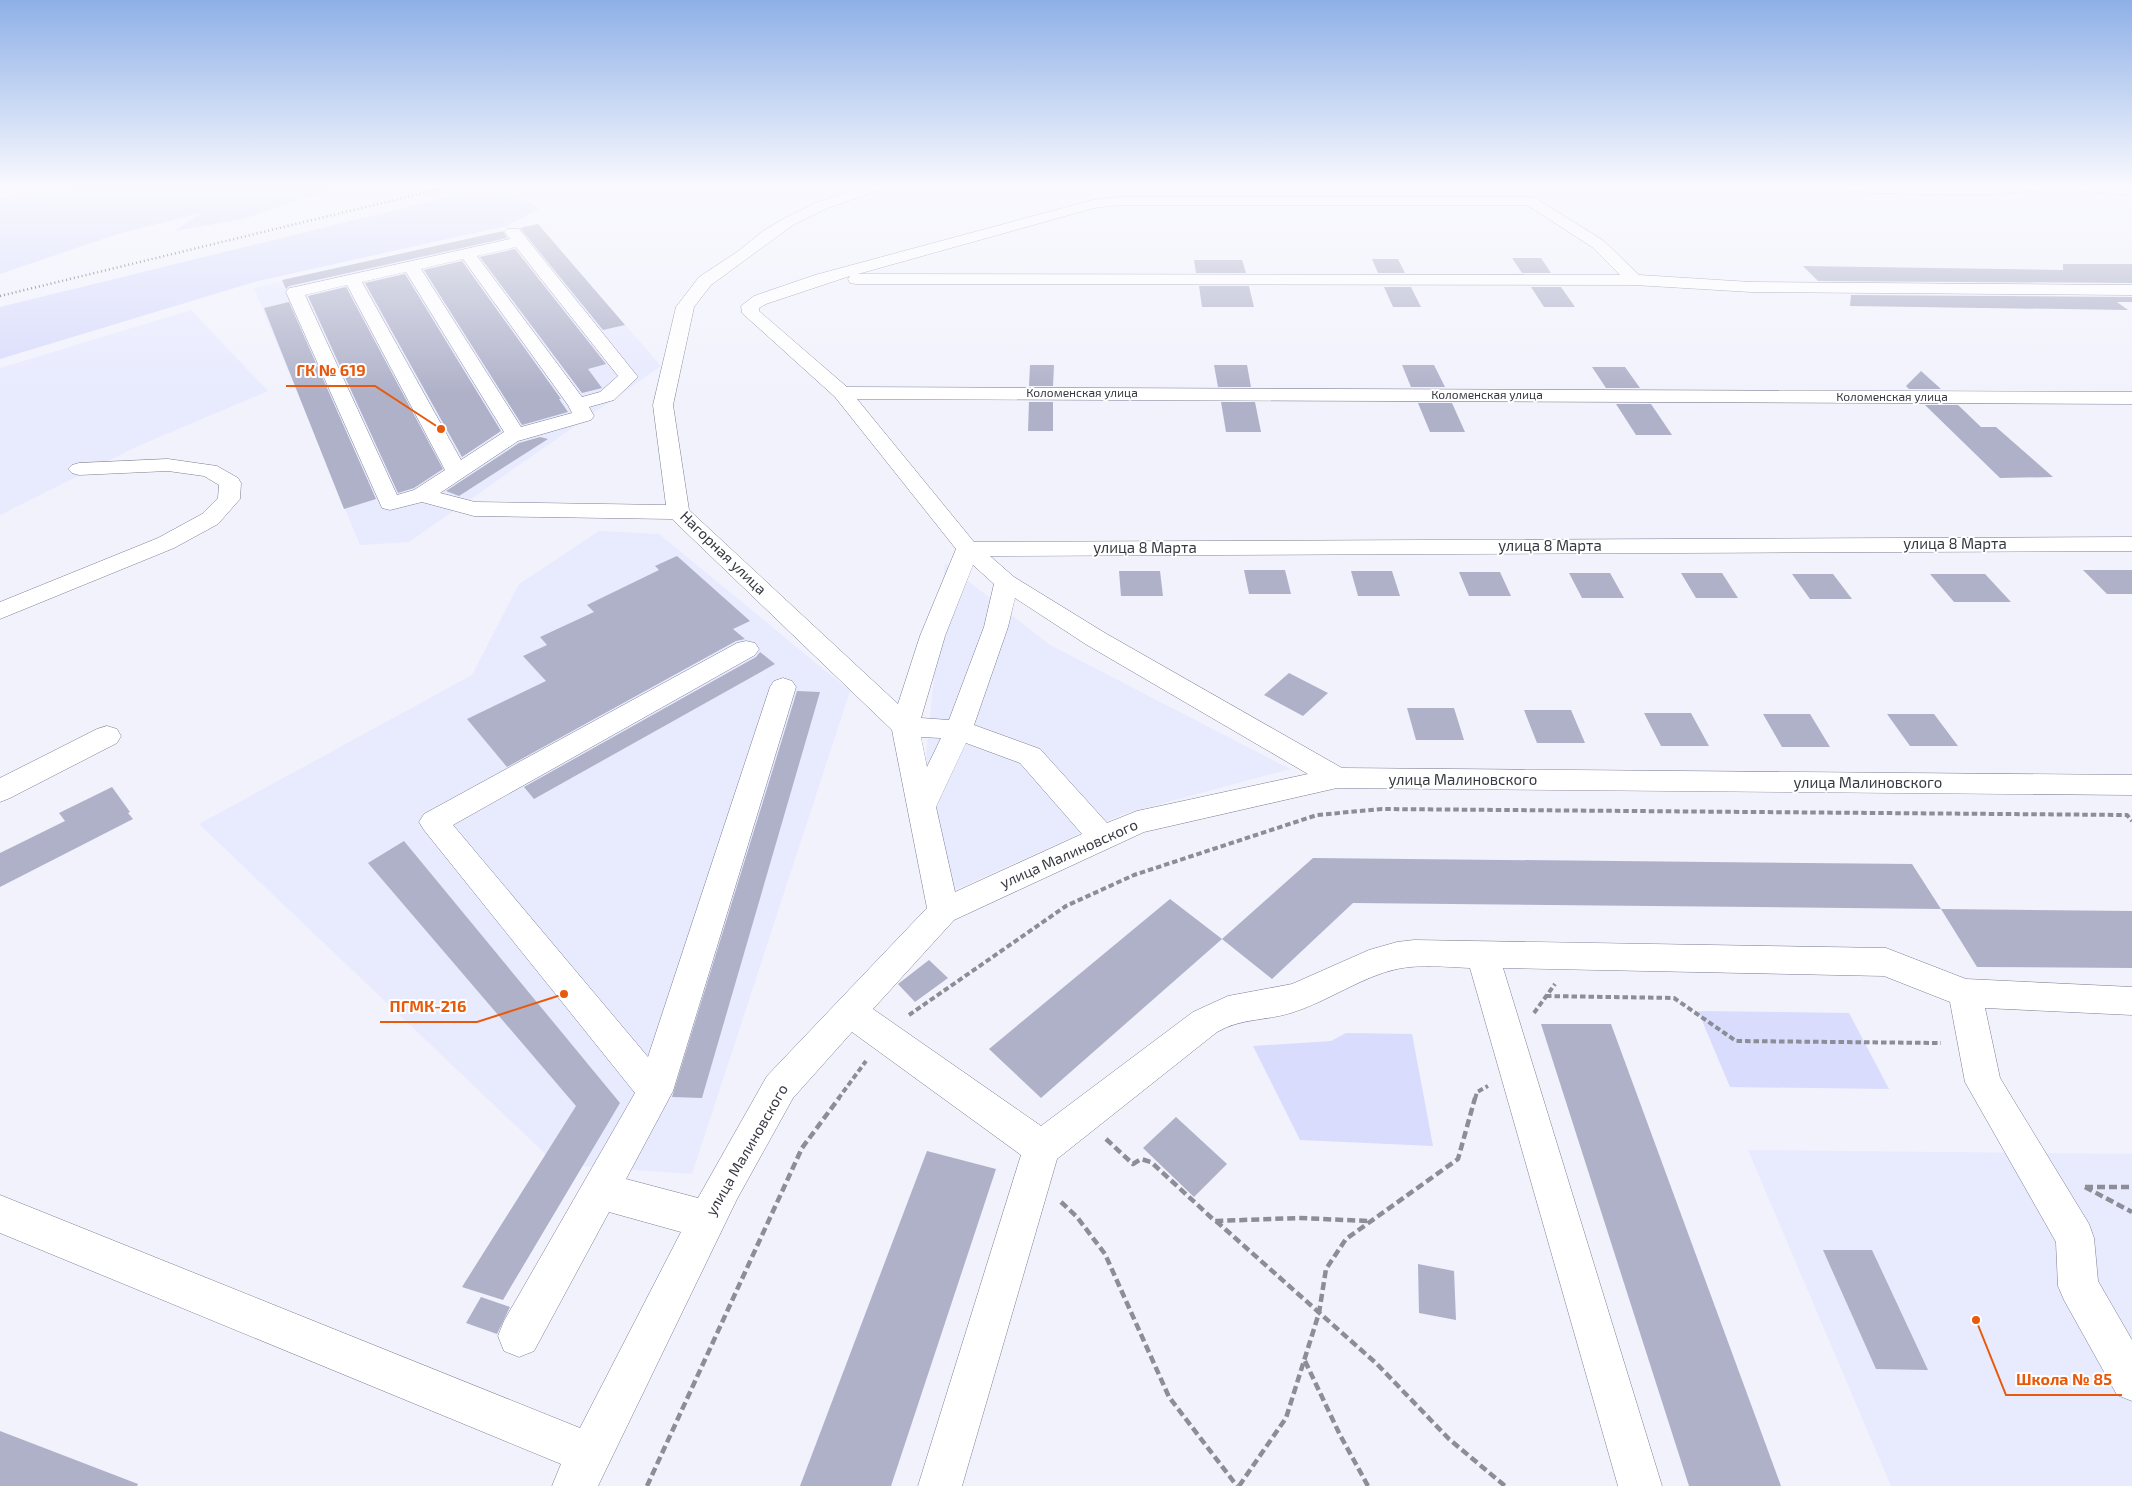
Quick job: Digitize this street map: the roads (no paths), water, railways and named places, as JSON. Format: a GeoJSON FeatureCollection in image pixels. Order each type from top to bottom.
{"type":"FeatureCollection","features":[{"type":"Feature","properties":{"kind":"street"},"geometry":{"type":"LineString","coordinates":[[457,255],[295,292],[390,502],[422,495],[510,436],[584,416],[578,404],[469,255]]}},
{"type":"Feature","properties":{"kind":"street"},"geometry":{"type":"LineString","coordinates":[[532,255],[628,377],[607,396],[578,404]]}},
{"type":"Feature","properties":{"kind":"street","name":"Нагорная улица"},"geometry":{"type":"LineString","coordinates":[[742,255],[705,281],[685,307],[663,405],[678,512],[905,726]]}},
{"type":"Feature","properties":{"kind":"street"},"geometry":{"type":"LineString","coordinates":[[911,255],[821,280],[760,300],[750,306],[751,313],[842,393],[968,549],[1006,582],[1096,639],[1337,778]]}},
{"type":"Feature","properties":{"kind":"street"},"geometry":{"type":"LineString","coordinates":[[1609,255],[1634,280]]}},
{"type":"Feature","properties":{"kind":"street"},"geometry":{"type":"LineString","coordinates":[[411,266],[516,435]]}},
{"type":"Feature","properties":{"kind":"street"},"geometry":{"type":"LineString","coordinates":[[352,279],[457,472]]}},
{"type":"Feature","properties":{"kind":"street"},"geometry":{"type":"LineString","coordinates":[[821,280],[1634,280],[1751,287],[2132,290]]}},
{"type":"Feature","properties":{"kind":"street","name":"Коломенская улица"},"geometry":{"type":"LineString","coordinates":[[842,393],[2132,398]]}},
{"type":"Feature","properties":{"kind":"street"},"geometry":{"type":"LineString","coordinates":[[0,612],[166,543],[210,519],[229,499],[230,483],[210,470],[168,465],[80,469]]}},
{"type":"Feature","properties":{"kind":"street"},"geometry":{"type":"LineString","coordinates":[[422,495],[474,509],[678,512]]}},
{"type":"Feature","properties":{"kind":"street","name":"улица 8 Марта"},"geometry":{"type":"LineString","coordinates":[[968,549],[2132,544]]}},
{"type":"Feature","properties":{"kind":"street"},"geometry":{"type":"LineString","coordinates":[[943,911],[905,726],[929,642],[944,602],[968,549]]}},
{"type":"Feature","properties":{"kind":"street"},"geometry":{"type":"LineString","coordinates":[[922,807],[959,730],[996,627],[1006,582]]}},
{"type":"Feature","properties":{"kind":"street"},"geometry":{"type":"LineString","coordinates":[[655,1091],[434,822],[746,650]]}},
{"type":"Feature","properties":{"kind":"street"},"geometry":{"type":"LineString","coordinates":[[520,1336],[655,1091],[783,687]]}},
{"type":"Feature","properties":{"kind":"street"},"geometry":{"type":"LineString","coordinates":[[905,726],[959,730],[1030,756],[1103,838]]}},
{"type":"Feature","properties":{"kind":"street"},"geometry":{"type":"LineString","coordinates":[[0,790],[107,736]]}},
{"type":"Feature","properties":{"kind":"street","name":"улица Малиновского"},"geometry":{"type":"LineString","coordinates":[[582,1470],[724,1186],[780,1087],[943,911],[1137,822],[1337,778],[2132,785]]}},
{"type":"Feature","properties":{"kind":"street"},"geometry":{"type":"LineString","coordinates":[[940,1486],[1037,1162],[1082,1116],[1205,1022],[1225,1010],[1238,1006],[1291,999],[1359,967],[1385,958],[1414,953],[1886,962],[1965,994],[2132,1001]]}},
{"type":"Feature","properties":{"kind":"street"},"geometry":{"type":"LineString","coordinates":[[1483,955],[1640,1486]]}},
{"type":"Feature","properties":{"kind":"street"},"geometry":{"type":"LineString","coordinates":[[1965,994],[1983,1082],[2074,1238],[2078,1286],[2132,1380]]}},
{"type":"Feature","properties":{"kind":"street"},"geometry":{"type":"LineString","coordinates":[[849,1011],[887,1036],[1037,1162]]}},
{"type":"Feature","properties":{"kind":"street"},"geometry":{"type":"LineString","coordinates":[[601,1191],[707,1220]]}},
{"type":"Feature","properties":{"kind":"street"},"geometry":{"type":"LineString","coordinates":[[0,1214],[582,1470]]}},
{"type":"Feature","properties":{"kind":"railway"},"geometry":{"type":"LineString","coordinates":[[0,296],[167,255]]}},
{"type":"Feature","properties":{"kind":"place","name":"ГК № 619"},"geometry":{"type":"Point","coordinates":[441,429]}},
{"type":"Feature","properties":{"kind":"place","name":"ПГМК-216"},"geometry":{"type":"Point","coordinates":[564,994]}},
{"type":"Feature","properties":{"kind":"place","name":"Школа № 85"},"geometry":{"type":"Point","coordinates":[1976,1320]}}]}
